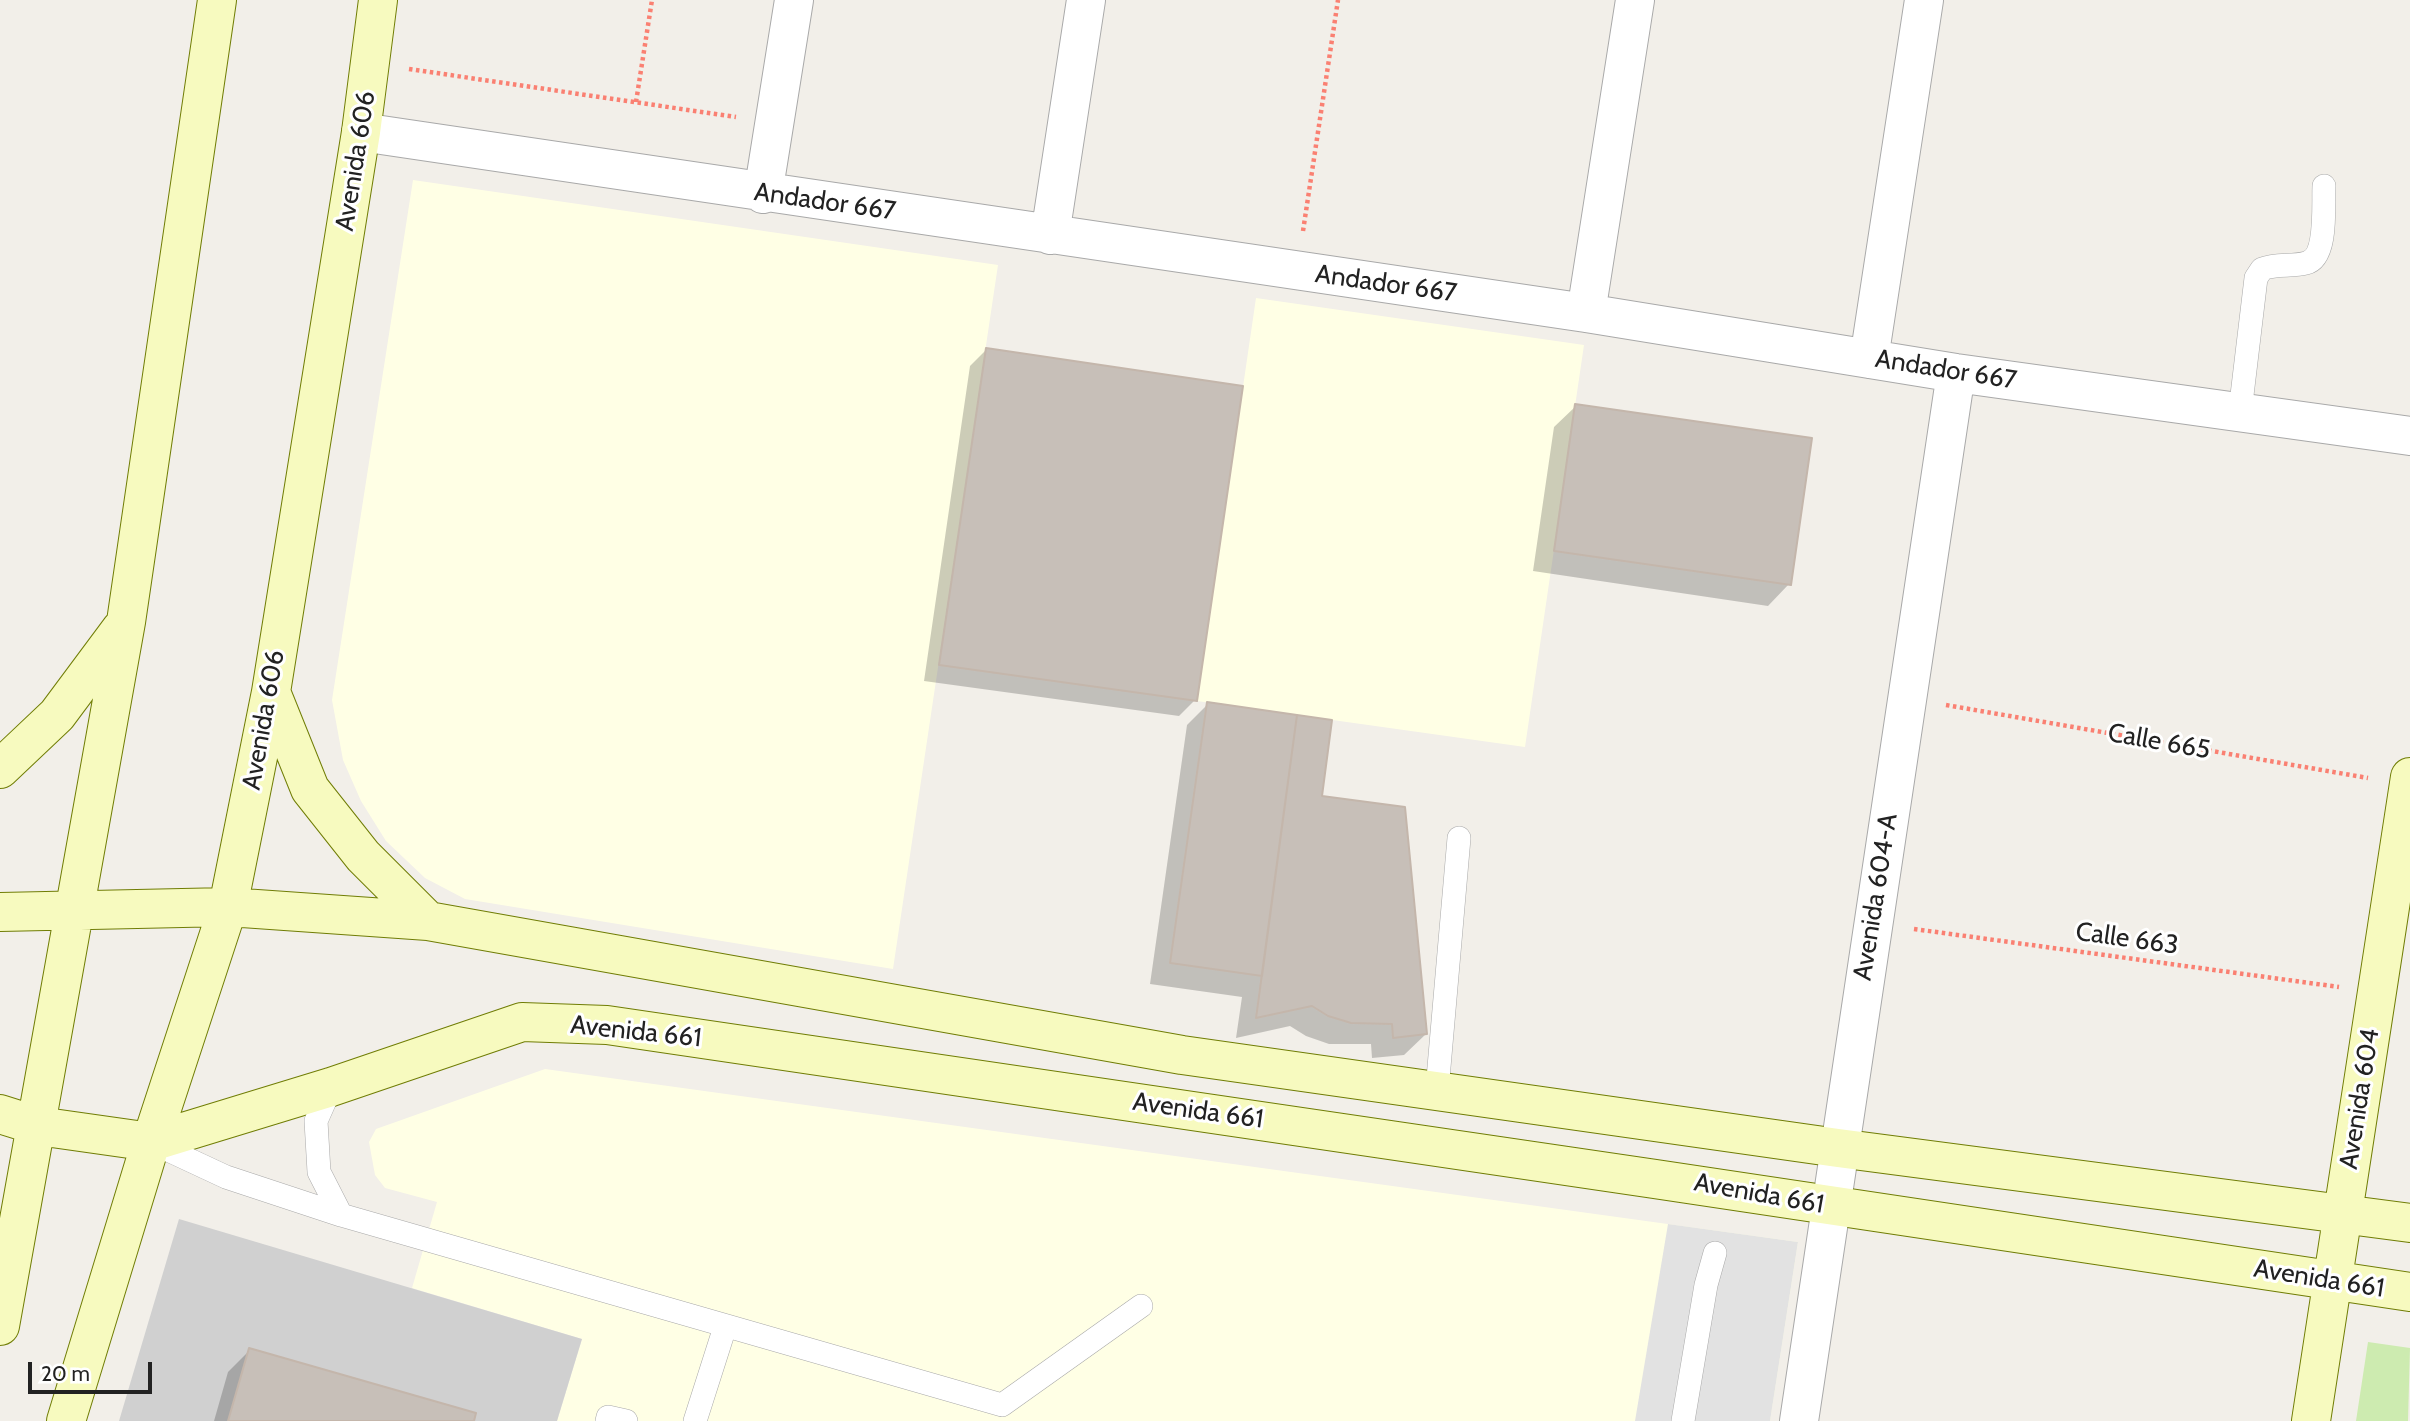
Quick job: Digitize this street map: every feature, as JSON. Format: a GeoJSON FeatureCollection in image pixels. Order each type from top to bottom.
{"type":"FeatureCollection","features":[{"type":"Feature","properties":{"kind":"street"},"geometry":{"type":"LineString","coordinates":[[0,1326],[38,1126],[72,913],[127,622],[218,0]]}},
{"type":"Feature","properties":{"kind":"street","name":"Avenida 606"},"geometry":{"type":"LineString","coordinates":[[66,1421],[150,1142],[228,907],[271,692],[361,132],[378,0]]}},
{"type":"Feature","properties":{"kind":"street"},"geometry":{"type":"LineString","coordinates":[[763,194],[794,0]]}},
{"type":"Feature","properties":{"kind":"street"},"geometry":{"type":"LineString","coordinates":[[1050,236],[1086,0]]}},
{"type":"Feature","properties":{"kind":"street"},"geometry":{"type":"LineString","coordinates":[[1586,313],[1635,0]]}},
{"type":"Feature","properties":{"kind":"street"},"geometry":{"type":"LineString","coordinates":[[1869,359],[1924,0]]}},
{"type":"Feature","properties":{"kind":"street","name":"Andador 667"},"geometry":{"type":"LineString","coordinates":[[361,132],[763,194],[1586,313],[1956,373],[2410,436]]}},
{"type":"Feature","properties":{"kind":"street","name":"Avenida 604-A"},"geometry":{"type":"LineString","coordinates":[[1799,1421],[1871,923],[1956,373]]}},
{"type":"Feature","properties":{"kind":"street"},"geometry":{"type":"LineString","coordinates":[[0,769],[57,715],[127,622]]}},
{"type":"Feature","properties":{"kind":"street"},"geometry":{"type":"LineString","coordinates":[[271,692],[310,789],[363,856],[428,921]]}},
{"type":"Feature","properties":{"kind":"street","name":"Avenida 604"},"geometry":{"type":"LineString","coordinates":[[2311,1421],[2410,783]]}},
{"type":"Feature","properties":{"kind":"street","name":"Avenida 661"},"geometry":{"type":"LineString","coordinates":[[0,912],[72,913],[228,907],[428,921],[1182,1055],[1838,1148],[2410,1223]]}},
{"type":"Feature","properties":{"kind":"street","name":"Avenida 661"},"geometry":{"type":"LineString","coordinates":[[0,1114],[38,1126],[150,1142],[331,1087],[522,1021],[607,1025],[1646,1175],[1830,1206],[2410,1293]]}},
{"type":"Feature","properties":{"kind":"street"},"geometry":{"type":"LineString","coordinates":[[1646,1175],[1656,1121]]}},
{"type":"Feature","properties":{"kind":"lane"},"geometry":{"type":"LineString","coordinates":[[2240,412],[2256,278],[2262,269],[2270,266],[2307,263],[2316,259],[2321,248],[2324,186]]}},
{"type":"Feature","properties":{"kind":"lane"},"geometry":{"type":"LineString","coordinates":[[1437,1090],[1459,838]]}},
{"type":"Feature","properties":{"kind":"lane"},"geometry":{"type":"LineString","coordinates":[[331,1087],[316,1121],[319,1172],[341,1215]]}},
{"type":"Feature","properties":{"kind":"lane"},"geometry":{"type":"LineString","coordinates":[[150,1142],[226,1177],[341,1215],[1002,1405],[1141,1306]]}},
{"type":"Feature","properties":{"kind":"lane"},"geometry":{"type":"LineString","coordinates":[[1683,1421],[1706,1285],[1715,1253]]}},
{"type":"Feature","properties":{"kind":"lane"},"geometry":{"type":"LineString","coordinates":[[695,1421],[724,1327]]}},
{"type":"Feature","properties":{"kind":"lane"},"geometry":{"type":"LineString","coordinates":[[607,1421],[608,1417],[626,1421]]}},
{"type":"Feature","properties":{"kind":"path"},"geometry":{"type":"LineString","coordinates":[[636,102],[652,0]]}},
{"type":"Feature","properties":{"kind":"path"},"geometry":{"type":"LineString","coordinates":[[1297,271],[1338,0]]}},
{"type":"Feature","properties":{"kind":"path"},"geometry":{"type":"LineString","coordinates":[[370,63],[775,122]]}},
{"type":"Feature","properties":{"kind":"path","name":"Calle 665"},"geometry":{"type":"LineString","coordinates":[[1907,699],[2410,783]]}},
{"type":"Feature","properties":{"kind":"path","name":"Calle 663"},"geometry":{"type":"LineString","coordinates":[[1871,923],[2377,993]]}},
{"type":"Feature","properties":{"kind":"shaded area"},"geometry":{"type":"Polygon","coordinates":[[[413,180],[998,265],[893,969],[465,899],[425,878],[386,841],[361,801],[343,760],[332,700],[413,180]]]}},
{"type":"Feature","properties":{"kind":"shaded area"},"geometry":{"type":"Polygon","coordinates":[[[1256,298],[1584,345],[1525,747],[1197,701],[1256,298]]]}},
{"type":"Feature","properties":{"kind":"shaded area"},"geometry":{"type":"Polygon","coordinates":[[[545,1069],[1798,1242],[1770,1421],[557,1421],[582,1339],[412,1288],[437,1202],[385,1188],[375,1175],[369,1142],[376,1129],[545,1069]]]}},
{"type":"Feature","properties":{"kind":"shaded area"},"geometry":{"type":"Polygon","coordinates":[[[179,1219],[582,1339],[557,1421],[119,1421],[179,1219]]]}},
{"type":"Feature","properties":{"kind":"shaded area"},"geometry":{"type":"Polygon","coordinates":[[[1668,1224],[1798,1242],[1770,1421],[1635,1421],[1668,1224]]]}},
{"type":"Feature","properties":{"kind":"green space"},"geometry":{"type":"Polygon","coordinates":[[[2368,1342],[2410,1348],[2408,1421],[2356,1421],[2368,1342]]]}},
{"type":"Feature","properties":{"kind":"building"},"geometry":{"type":"Polygon","coordinates":[[[986,348],[1243,386],[1197,701],[939,665],[986,348]]]}},
{"type":"Feature","properties":{"kind":"building"},"geometry":{"type":"Polygon","coordinates":[[[1575,404],[1812,438],[1791,585],[1554,551],[1575,404]]]}},
{"type":"Feature","properties":{"kind":"building"},"geometry":{"type":"Polygon","coordinates":[[[1207,702],[1297,715],[1262,976],[1170,963],[1207,702]]]}},
{"type":"Feature","properties":{"kind":"building"},"geometry":{"type":"Polygon","coordinates":[[[1297,715],[1332,720],[1322,796],[1405,807],[1427,1034],[1393,1038],[1392,1024],[1351,1023],[1328,1016],[1312,1006],[1256,1018],[1297,715]]]}},
{"type":"Feature","properties":{"kind":"building"},"geometry":{"type":"Polygon","coordinates":[[[249,1348],[476,1413],[474,1421],[228,1421],[249,1348]]]}}]}
